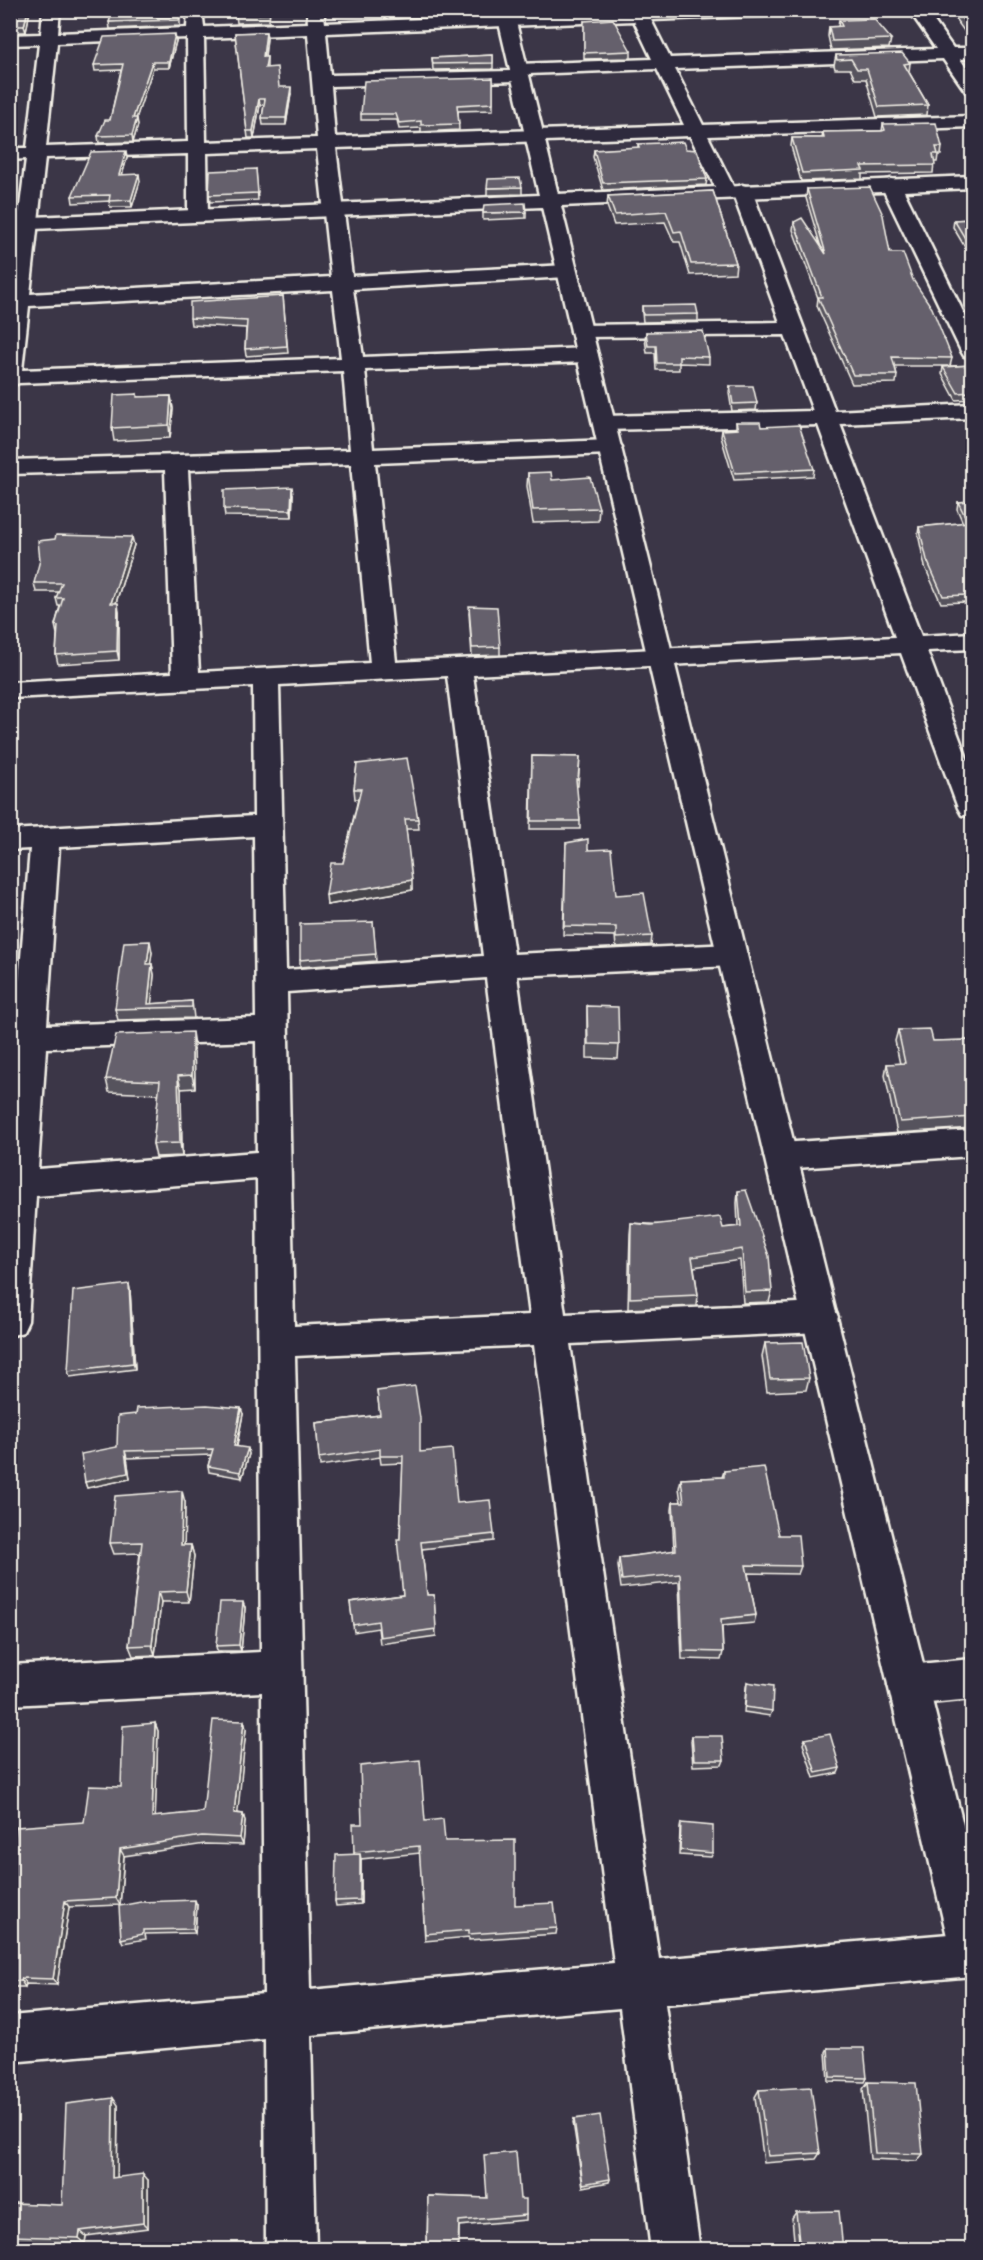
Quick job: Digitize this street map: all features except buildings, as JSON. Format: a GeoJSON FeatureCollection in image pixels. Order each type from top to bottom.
{"type":"FeatureCollection","features":[{"type":"Feature","properties":{"kind":"street"},"geometry":{"type":"LineString","coordinates":[[52,10],[36,152],[19,223],[11,378],[587,355]]}},
{"type":"Feature","properties":{"kind":"street"},"geometry":{"type":"LineString","coordinates":[[195,10],[198,215]]}},
{"type":"Feature","properties":{"kind":"street"},"geometry":{"type":"LineString","coordinates":[[10,40],[195,33],[316,19],[640,16],[781,10]]}},
{"type":"Feature","properties":{"kind":"street"},"geometry":{"type":"LineString","coordinates":[[916,10],[972,88]]}},
{"type":"Feature","properties":{"kind":"street"},"geometry":{"type":"LineString","coordinates":[[506,16],[972,1949]]}},
{"type":"Feature","properties":{"kind":"street"},"geometry":{"type":"LineString","coordinates":[[640,16],[696,130],[734,191],[794,328],[972,808]]}},
{"type":"Feature","properties":{"kind":"street"},"geometry":{"type":"LineString","coordinates":[[316,19],[332,208],[353,364],[384,671]]}},
{"type":"Feature","properties":{"kind":"street"},"geometry":{"type":"LineString","coordinates":[[322,81],[519,73],[663,63],[972,53]]}},
{"type":"Feature","properties":{"kind":"street"},"geometry":{"type":"LineString","coordinates":[[10,154],[972,121]]}},
{"type":"Feature","properties":{"kind":"street"},"geometry":{"type":"LineString","coordinates":[[19,223],[550,198],[972,182]]}},
{"type":"Feature","properties":{"kind":"street"},"geometry":{"type":"LineString","coordinates":[[891,185],[972,351]]}},
{"type":"Feature","properties":{"kind":"street"},"geometry":{"type":"LineString","coordinates":[[15,301],[567,271]]}},
{"type":"Feature","properties":{"kind":"street"},"geometry":{"type":"LineString","coordinates":[[582,331],[794,328]]}},
{"type":"Feature","properties":{"kind":"street"},"geometry":{"type":"LineString","coordinates":[[604,423],[827,418],[972,411]]}},
{"type":"Feature","properties":{"kind":"street"},"geometry":{"type":"LineString","coordinates":[[10,467],[610,447]]}},
{"type":"Feature","properties":{"kind":"street"},"geometry":{"type":"LineString","coordinates":[[176,463],[186,682]]}},
{"type":"Feature","properties":{"kind":"street"},"geometry":{"type":"LineString","coordinates":[[10,690],[972,641]]}},
{"type":"Feature","properties":{"kind":"street"},"geometry":{"type":"LineString","coordinates":[[459,667],[676,2250]]}},
{"type":"Feature","properties":{"kind":"street"},"geometry":{"type":"LineString","coordinates":[[266,677],[291,2250]]}},
{"type":"Feature","properties":{"kind":"street"},"geometry":{"type":"LineString","coordinates":[[10,840],[269,825]]}},
{"type":"Feature","properties":{"kind":"street"},"geometry":{"type":"LineString","coordinates":[[10,1321],[15,1184],[31,1037],[45,838]]}},
{"type":"Feature","properties":{"kind":"street"},"geometry":{"type":"LineString","coordinates":[[271,982],[500,966],[732,955]]}},
{"type":"Feature","properties":{"kind":"street"},"geometry":{"type":"LineString","coordinates":[[31,1037],[272,1029]]}},
{"type":"Feature","properties":{"kind":"street"},"geometry":{"type":"LineString","coordinates":[[781,1155],[972,1143]]}},
{"type":"Feature","properties":{"kind":"street"},"geometry":{"type":"LineString","coordinates":[[15,1184],[274,1164]]}},
{"type":"Feature","properties":{"kind":"street"},"geometry":{"type":"LineString","coordinates":[[277,1341],[820,1317]]}},
{"type":"Feature","properties":{"kind":"street"},"geometry":{"type":"LineString","coordinates":[[10,1685],[282,1671]]}},
{"type":"Feature","properties":{"kind":"street"},"geometry":{"type":"LineString","coordinates":[[908,1685],[972,1679]]}},
{"type":"Feature","properties":{"kind":"street"},"geometry":{"type":"LineString","coordinates":[[10,2039],[972,1954]]}}]}
